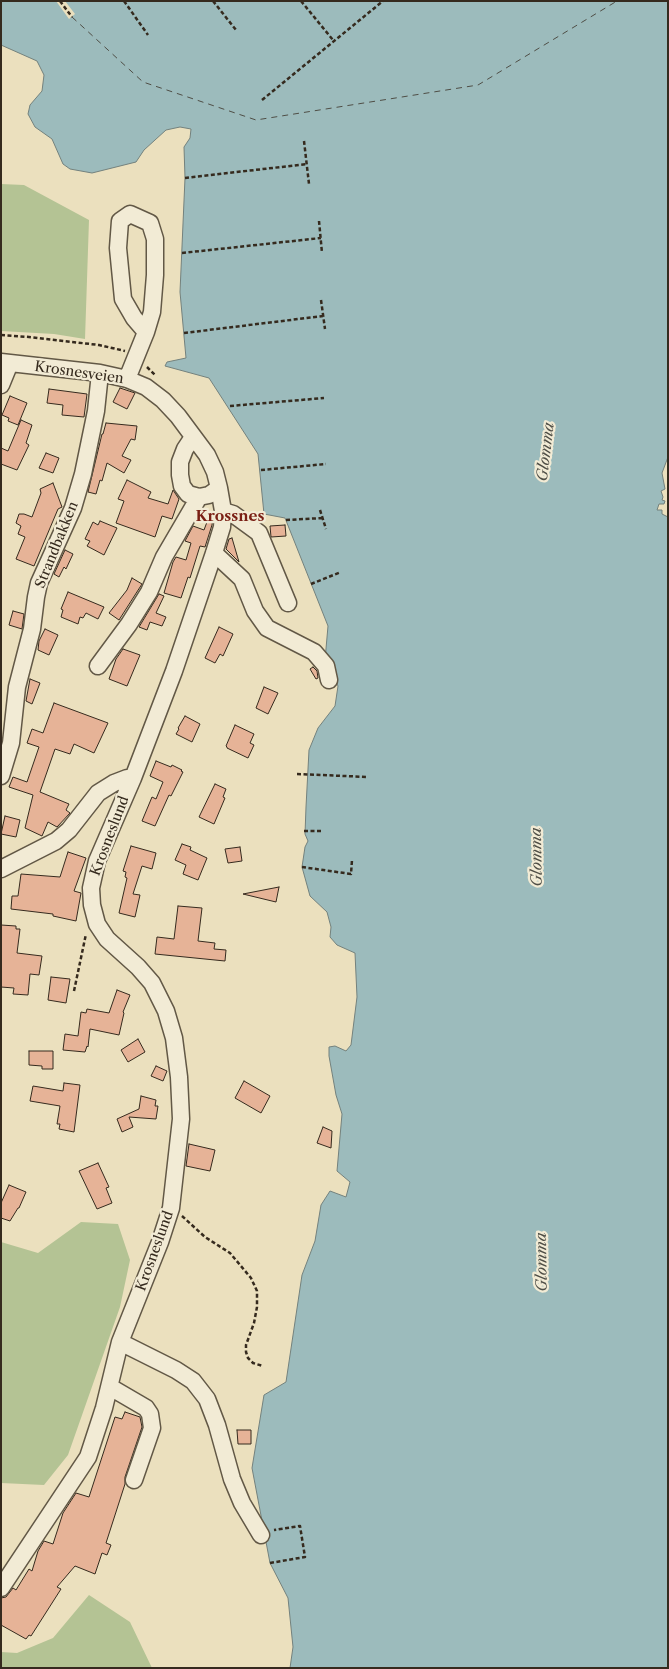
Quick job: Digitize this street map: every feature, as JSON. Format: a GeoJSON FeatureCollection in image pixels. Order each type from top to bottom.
{"type":"FeatureCollection","features":[{"type":"Feature","properties":{"kind":"street"},"geometry":{"type":"LineString","coordinates":[[127,379],[146,332],[152,312],[155,275],[155,239],[150,223],[130,214],[120,221],[118,248],[123,299],[134,318],[146,332]]}},
{"type":"Feature","properties":{"kind":"street"},"geometry":{"type":"LineString","coordinates":[[1,385],[6,363]]}},
{"type":"Feature","properties":{"kind":"street","name":"Krosnesveien"},"geometry":{"type":"LineString","coordinates":[[6,363],[100,373],[127,379],[146,387],[163,400],[208,455],[219,488]]}},
{"type":"Feature","properties":{"kind":"street","name":"Strandbakken"},"geometry":{"type":"LineString","coordinates":[[1,776],[11,743],[18,680],[32,629],[39,583],[73,508],[83,474],[96,411],[100,373]]}},
{"type":"Feature","properties":{"kind":"street"},"geometry":{"type":"LineString","coordinates":[[193,437],[185,449],[180,462],[182,486],[188,494],[199,497],[209,495],[219,488]]}},
{"type":"Feature","properties":{"kind":"street","name":"Krosneslund"},"geometry":{"type":"LineString","coordinates":[[1,1588],[88,1457],[110,1387],[120,1342],[160,1242],[171,1208],[181,1119],[179,1077],[174,1038],[166,1011],[152,983],[108,939],[97,924],[92,905],[93,875],[101,850],[133,778],[174,671],[214,553],[222,527],[223,511],[219,488]]}},
{"type":"Feature","properties":{"kind":"street"},"geometry":{"type":"LineString","coordinates":[[98,666],[129,624],[149,592],[164,557],[199,497]]}},
{"type":"Feature","properties":{"kind":"street"},"geometry":{"type":"LineString","coordinates":[[223,511],[233,514],[259,533],[288,603]]}},
{"type":"Feature","properties":{"kind":"street"},"geometry":{"type":"LineString","coordinates":[[214,553],[242,579],[255,611],[266,628],[314,652],[326,666],[329,680]]}},
{"type":"Feature","properties":{"kind":"street"},"geometry":{"type":"LineString","coordinates":[[1,869],[56,841],[69,830],[98,793],[114,783],[127,778],[133,778]]}},
{"type":"Feature","properties":{"kind":"street"},"geometry":{"type":"LineString","coordinates":[[120,1342],[176,1370],[193,1381],[206,1399],[217,1425],[232,1479],[242,1503],[267,1532]]}},
{"type":"Feature","properties":{"kind":"street"},"geometry":{"type":"LineString","coordinates":[[110,1387],[146,1408],[150,1414],[152,1428],[134,1480]]}},
{"type":"Feature","properties":{"kind":"path"},"geometry":{"type":"LineString","coordinates":[[60,1],[72,16]]}},
{"type":"Feature","properties":{"kind":"path"},"geometry":{"type":"LineString","coordinates":[[124,1],[148,35]]}},
{"type":"Feature","properties":{"kind":"path"},"geometry":{"type":"LineString","coordinates":[[213,1],[236,30]]}},
{"type":"Feature","properties":{"kind":"path"},"geometry":{"type":"LineString","coordinates":[[300,1],[334,41]]}},
{"type":"Feature","properties":{"kind":"path"},"geometry":{"type":"LineString","coordinates":[[262,100],[383,1]]}},
{"type":"Feature","properties":{"kind":"path"},"geometry":{"type":"LineString","coordinates":[[304,141],[309,184]]}},
{"type":"Feature","properties":{"kind":"path"},"geometry":{"type":"LineString","coordinates":[[185,178],[306,164]]}},
{"type":"Feature","properties":{"kind":"path"},"geometry":{"type":"LineString","coordinates":[[319,220],[322,253]]}},
{"type":"Feature","properties":{"kind":"path"},"geometry":{"type":"LineString","coordinates":[[182,253],[321,238]]}},
{"type":"Feature","properties":{"kind":"path"},"geometry":{"type":"LineString","coordinates":[[321,300],[325,330]]}},
{"type":"Feature","properties":{"kind":"path"},"geometry":{"type":"LineString","coordinates":[[184,333],[323,316]]}},
{"type":"Feature","properties":{"kind":"path"},"geometry":{"type":"LineString","coordinates":[[230,406],[324,398]]}},
{"type":"Feature","properties":{"kind":"path"},"geometry":{"type":"LineString","coordinates":[[261,470],[326,464]]}},
{"type":"Feature","properties":{"kind":"path"},"geometry":{"type":"LineString","coordinates":[[320,510],[326,529]]}},
{"type":"Feature","properties":{"kind":"path"},"geometry":{"type":"LineString","coordinates":[[286,520],[323,518]]}},
{"type":"Feature","properties":{"kind":"path"},"geometry":{"type":"LineString","coordinates":[[311,584],[341,572]]}},
{"type":"Feature","properties":{"kind":"path"},"geometry":{"type":"LineString","coordinates":[[297,774],[368,777]]}},
{"type":"Feature","properties":{"kind":"path"},"geometry":{"type":"LineString","coordinates":[[304,831],[321,831]]}},
{"type":"Feature","properties":{"kind":"path"},"geometry":{"type":"LineString","coordinates":[[302,867],[351,874],[352,860]]}},
{"type":"Feature","properties":{"kind":"path"},"geometry":{"type":"LineString","coordinates":[[74,991],[88,927],[89,925],[97,924]]}},
{"type":"Feature","properties":{"kind":"path"},"geometry":{"type":"LineString","coordinates":[[171,1208],[179,1213],[196,1230],[230,1253],[251,1278],[257,1291],[257,1308],[246,1345],[246,1352],[253,1364],[263,1366]]}},
{"type":"Feature","properties":{"kind":"path"},"geometry":{"type":"LineString","coordinates":[[267,1532],[300,1526],[305,1557],[270,1562]]}},
{"type":"Feature","properties":{"kind":"green space"},"geometry":{"type":"Polygon","coordinates":[[[1,184],[24,185],[89,220],[85,339],[54,334],[1,331],[1,184]]]}},
{"type":"Feature","properties":{"kind":"green space"},"geometry":{"type":"Polygon","coordinates":[[[81,1222],[118,1224],[130,1260],[120,1307],[68,1455],[44,1485],[1,1483],[1,1242],[38,1253],[81,1222]]]}},
{"type":"Feature","properties":{"kind":"green space"},"geometry":{"type":"Polygon","coordinates":[[[89,1595],[130,1622],[152,1668],[1,1668],[1,1652],[17,1653],[53,1638],[89,1595]]]}},
{"type":"Feature","properties":{"kind":"water","name":"Glomma"},"geometry":{"type":"Polygon","coordinates":[[[1,1],[668,1],[668,457],[662,473],[665,489],[661,491],[662,500],[665,501],[664,504],[659,504],[657,510],[662,510],[662,514],[668,517],[668,1668],[290,1668],[293,1647],[288,1598],[270,1563],[252,1468],[264,1395],[286,1382],[302,1275],[315,1241],[321,1205],[330,1191],[346,1197],[350,1182],[337,1171],[342,1114],[336,1095],[329,1047],[335,1046],[346,1051],[351,1045],[357,997],[355,953],[337,945],[330,937],[331,927],[327,912],[310,896],[302,867],[305,847],[308,841],[305,834],[309,750],[318,728],[335,706],[338,686],[325,660],[328,626],[285,518],[264,514],[258,454],[209,378],[165,366],[167,362],[186,358],[180,292],[185,178],[184,147],[190,138],[191,129],[180,127],[166,130],[144,150],[136,162],[92,173],[70,169],[63,164],[52,139],[35,127],[28,114],[30,105],[42,91],[44,75],[37,61],[1,45],[1,1]]]}},
{"type":"Feature","properties":{"kind":"pier"},"geometry":{"type":"Polygon","coordinates":[[[56,1],[65,1],[75,14],[69,19],[56,1]]]}},
{"type":"Feature","properties":{"kind":"building"},"geometry":{"type":"Polygon","coordinates":[[[120,388],[135,393],[127,409],[113,402],[120,388]]]}},
{"type":"Feature","properties":{"kind":"building"},"geometry":{"type":"Polygon","coordinates":[[[49,389],[87,394],[84,417],[62,415],[63,405],[47,403],[49,389]]]}},
{"type":"Feature","properties":{"kind":"building"},"geometry":{"type":"Polygon","coordinates":[[[10,396],[27,403],[18,425],[8,421],[9,418],[2,415],[10,396]]]}},
{"type":"Feature","properties":{"kind":"building"},"geometry":{"type":"Polygon","coordinates":[[[21,420],[32,425],[26,443],[29,445],[17,470],[1,464],[1,448],[8,451],[21,420]]]}},
{"type":"Feature","properties":{"kind":"building"},"geometry":{"type":"Polygon","coordinates":[[[106,423],[137,426],[135,440],[131,439],[122,456],[131,460],[124,473],[107,463],[96,494],[88,492],[106,423]]]}},
{"type":"Feature","properties":{"kind":"building"},"geometry":{"type":"Polygon","coordinates":[[[46,453],[59,458],[53,473],[39,468],[46,453]]]}},
{"type":"Feature","properties":{"kind":"building"},"geometry":{"type":"Polygon","coordinates":[[[127,480],[151,492],[148,498],[168,504],[173,490],[179,499],[172,519],[162,516],[155,537],[116,523],[124,501],[118,499],[127,480]]]}},
{"type":"Feature","properties":{"kind":"building"},"geometry":{"type":"Polygon","coordinates":[[[53,483],[62,507],[58,509],[34,566],[16,559],[25,537],[18,534],[21,526],[16,523],[19,514],[32,517],[41,493],[40,489],[53,483]]]}},
{"type":"Feature","properties":{"kind":"building"},"geometry":{"type":"Polygon","coordinates":[[[210,514],[213,515],[212,525],[205,547],[200,546],[190,578],[188,577],[181,598],[164,593],[176,557],[186,560],[191,543],[185,541],[193,526],[204,530],[210,514]]]}},
{"type":"Feature","properties":{"kind":"building"},"geometry":{"type":"Polygon","coordinates":[[[100,521],[117,528],[104,555],[87,546],[90,541],[85,539],[93,522],[98,525],[100,521]]]}},
{"type":"Feature","properties":{"kind":"building"},"geometry":{"type":"Polygon","coordinates":[[[285,525],[286,536],[271,537],[270,526],[285,525]]]}},
{"type":"Feature","properties":{"kind":"building"},"geometry":{"type":"Polygon","coordinates":[[[232,538],[239,562],[226,549],[229,539],[232,538]]]}},
{"type":"Feature","properties":{"kind":"building"},"geometry":{"type":"Polygon","coordinates":[[[65,550],[73,554],[66,569],[64,567],[59,577],[54,574],[65,550]]]}},
{"type":"Feature","properties":{"kind":"building"},"geometry":{"type":"Polygon","coordinates":[[[132,578],[142,584],[119,620],[109,613],[127,590],[132,578]]]}},
{"type":"Feature","properties":{"kind":"building"},"geometry":{"type":"Polygon","coordinates":[[[68,592],[104,607],[98,619],[86,613],[83,618],[80,617],[78,624],[61,617],[63,610],[61,609],[68,592]]]}},
{"type":"Feature","properties":{"kind":"building"},"geometry":{"type":"Polygon","coordinates":[[[159,594],[164,596],[156,613],[166,617],[162,626],[150,622],[147,630],[139,627],[159,594]]]}},
{"type":"Feature","properties":{"kind":"building"},"geometry":{"type":"Polygon","coordinates":[[[13,611],[24,614],[22,629],[9,625],[13,611]]]}},
{"type":"Feature","properties":{"kind":"building"},"geometry":{"type":"Polygon","coordinates":[[[219,627],[233,634],[223,656],[220,654],[215,663],[205,658],[219,627]]]}},
{"type":"Feature","properties":{"kind":"building"},"geometry":{"type":"Polygon","coordinates":[[[45,629],[58,635],[49,655],[38,650],[39,641],[45,629]]]}},
{"type":"Feature","properties":{"kind":"building"},"geometry":{"type":"Polygon","coordinates":[[[123,649],[140,655],[127,686],[109,679],[116,659],[123,649]]]}},
{"type":"Feature","properties":{"kind":"building"},"geometry":{"type":"Polygon","coordinates":[[[313,667],[317,671],[318,678],[316,679],[310,669],[313,667]]]}},
{"type":"Feature","properties":{"kind":"building"},"geometry":{"type":"Polygon","coordinates":[[[30,679],[40,683],[32,704],[26,701],[30,679]]]}},
{"type":"Feature","properties":{"kind":"building"},"geometry":{"type":"Polygon","coordinates":[[[264,687],[278,693],[268,714],[256,708],[264,687]]]}},
{"type":"Feature","properties":{"kind":"building"},"geometry":{"type":"Polygon","coordinates":[[[54,703],[108,723],[94,753],[74,744],[70,754],[55,749],[40,792],[69,804],[66,810],[70,813],[57,827],[48,822],[42,836],[25,828],[33,795],[9,787],[13,777],[27,782],[39,747],[27,743],[32,729],[43,733],[54,703]]]}},
{"type":"Feature","properties":{"kind":"building"},"geometry":{"type":"Polygon","coordinates":[[[185,716],[200,724],[192,742],[176,734],[185,716]]]}},
{"type":"Feature","properties":{"kind":"building"},"geometry":{"type":"Polygon","coordinates":[[[235,725],[254,734],[250,743],[254,745],[248,758],[226,746],[235,725]]]}},
{"type":"Feature","properties":{"kind":"building"},"geometry":{"type":"Polygon","coordinates":[[[156,761],[171,767],[172,765],[183,772],[171,796],[169,795],[155,826],[142,821],[152,797],[156,799],[163,782],[150,776],[156,761]]]}},
{"type":"Feature","properties":{"kind":"building"},"geometry":{"type":"Polygon","coordinates":[[[215,784],[226,789],[223,797],[225,798],[214,824],[199,817],[215,784]]]}},
{"type":"Feature","properties":{"kind":"building"},"geometry":{"type":"Polygon","coordinates":[[[5,816],[20,820],[16,837],[1,834],[5,816]]]}},
{"type":"Feature","properties":{"kind":"building"},"geometry":{"type":"Polygon","coordinates":[[[182,844],[191,847],[190,850],[207,858],[198,880],[183,874],[186,865],[175,860],[182,844]]]}},
{"type":"Feature","properties":{"kind":"building"},"geometry":{"type":"Polygon","coordinates":[[[131,846],[156,853],[152,869],[142,866],[133,894],[140,895],[135,917],[119,913],[127,878],[125,877],[126,872],[123,871],[131,846]]]}},
{"type":"Feature","properties":{"kind":"building"},"geometry":{"type":"Polygon","coordinates":[[[240,847],[242,861],[228,863],[225,849],[240,847]]]}},
{"type":"Feature","properties":{"kind":"building"},"geometry":{"type":"Polygon","coordinates":[[[68,852],[86,858],[74,891],[81,893],[76,921],[53,916],[53,914],[11,909],[12,896],[18,896],[21,874],[60,877],[68,852]]]}},
{"type":"Feature","properties":{"kind":"building"},"geometry":{"type":"Polygon","coordinates":[[[279,887],[276,902],[243,894],[279,887]]]}},
{"type":"Feature","properties":{"kind":"building"},"geometry":{"type":"Polygon","coordinates":[[[178,906],[202,908],[198,941],[215,943],[214,949],[226,950],[225,961],[155,954],[157,937],[174,939],[178,906]]]}},
{"type":"Feature","properties":{"kind":"building"},"geometry":{"type":"Polygon","coordinates":[[[1,925],[16,926],[16,929],[20,929],[17,953],[42,956],[39,975],[30,974],[28,995],[13,994],[14,988],[1,987],[1,925]]]}},
{"type":"Feature","properties":{"kind":"building"},"geometry":{"type":"Polygon","coordinates":[[[51,977],[70,979],[66,1003],[48,1000],[51,977]]]}},
{"type":"Feature","properties":{"kind":"building"},"geometry":{"type":"Polygon","coordinates":[[[117,990],[130,995],[123,1012],[119,1035],[90,1029],[88,1047],[85,1052],[63,1050],[65,1034],[78,1036],[81,1012],[86,1013],[87,1009],[109,1013],[117,990]]]}},
{"type":"Feature","properties":{"kind":"building"},"geometry":{"type":"Polygon","coordinates":[[[138,1039],[145,1052],[128,1062],[121,1050],[138,1039]]]}},
{"type":"Feature","properties":{"kind":"building"},"geometry":{"type":"Polygon","coordinates":[[[29,1051],[53,1051],[53,1069],[42,1069],[42,1066],[29,1065],[29,1051]]]}},
{"type":"Feature","properties":{"kind":"building"},"geometry":{"type":"Polygon","coordinates":[[[156,1066],[167,1071],[163,1081],[151,1076],[156,1066]]]}},
{"type":"Feature","properties":{"kind":"building"},"geometry":{"type":"Polygon","coordinates":[[[244,1081],[270,1096],[261,1113],[235,1098],[244,1081]]]}},
{"type":"Feature","properties":{"kind":"building"},"geometry":{"type":"Polygon","coordinates":[[[64,1083],[80,1085],[74,1132],[59,1129],[60,1124],[57,1124],[60,1106],[30,1101],[33,1086],[63,1091],[64,1083]]]}},
{"type":"Feature","properties":{"kind":"building"},"geometry":{"type":"Polygon","coordinates":[[[141,1096],[156,1100],[155,1106],[158,1106],[156,1119],[129,1117],[133,1127],[122,1132],[117,1119],[139,1109],[141,1096]]]}},
{"type":"Feature","properties":{"kind":"building"},"geometry":{"type":"Polygon","coordinates":[[[323,1127],[332,1131],[331,1148],[317,1143],[323,1127]]]}},
{"type":"Feature","properties":{"kind":"building"},"geometry":{"type":"Polygon","coordinates":[[[189,1144],[215,1150],[210,1171],[186,1166],[189,1144]]]}},
{"type":"Feature","properties":{"kind":"building"},"geometry":{"type":"Polygon","coordinates":[[[98,1163],[109,1187],[106,1188],[112,1203],[97,1209],[79,1171],[98,1163]]]}},
{"type":"Feature","properties":{"kind":"building"},"geometry":{"type":"Polygon","coordinates":[[[9,1185],[26,1192],[19,1208],[10,1221],[1,1218],[1,1203],[9,1185]]]}},
{"type":"Feature","properties":{"kind":"building"},"geometry":{"type":"Polygon","coordinates":[[[125,1412],[140,1417],[142,1427],[106,1543],[111,1545],[107,1555],[102,1553],[95,1574],[75,1566],[57,1587],[61,1589],[31,1636],[29,1635],[26,1639],[1,1625],[1,1598],[6,1597],[13,1588],[16,1590],[29,1569],[32,1571],[38,1551],[44,1541],[53,1544],[63,1513],[76,1493],[89,1497],[115,1417],[122,1419],[125,1412]]]}},
{"type":"Feature","properties":{"kind":"building"},"geometry":{"type":"Polygon","coordinates":[[[237,1430],[251,1430],[251,1444],[238,1444],[237,1430]]]}},
{"type":"Feature","properties":{"kind":"ferry route"},"geometry":{"type":"LineString","coordinates":[[72,17],[143,82],[256,120],[478,85],[617,1]]}},
{"type":"Feature","properties":{"kind":"district","name":"Krossnes"},"geometry":{"type":"Point","coordinates":[230,517]}}]}
